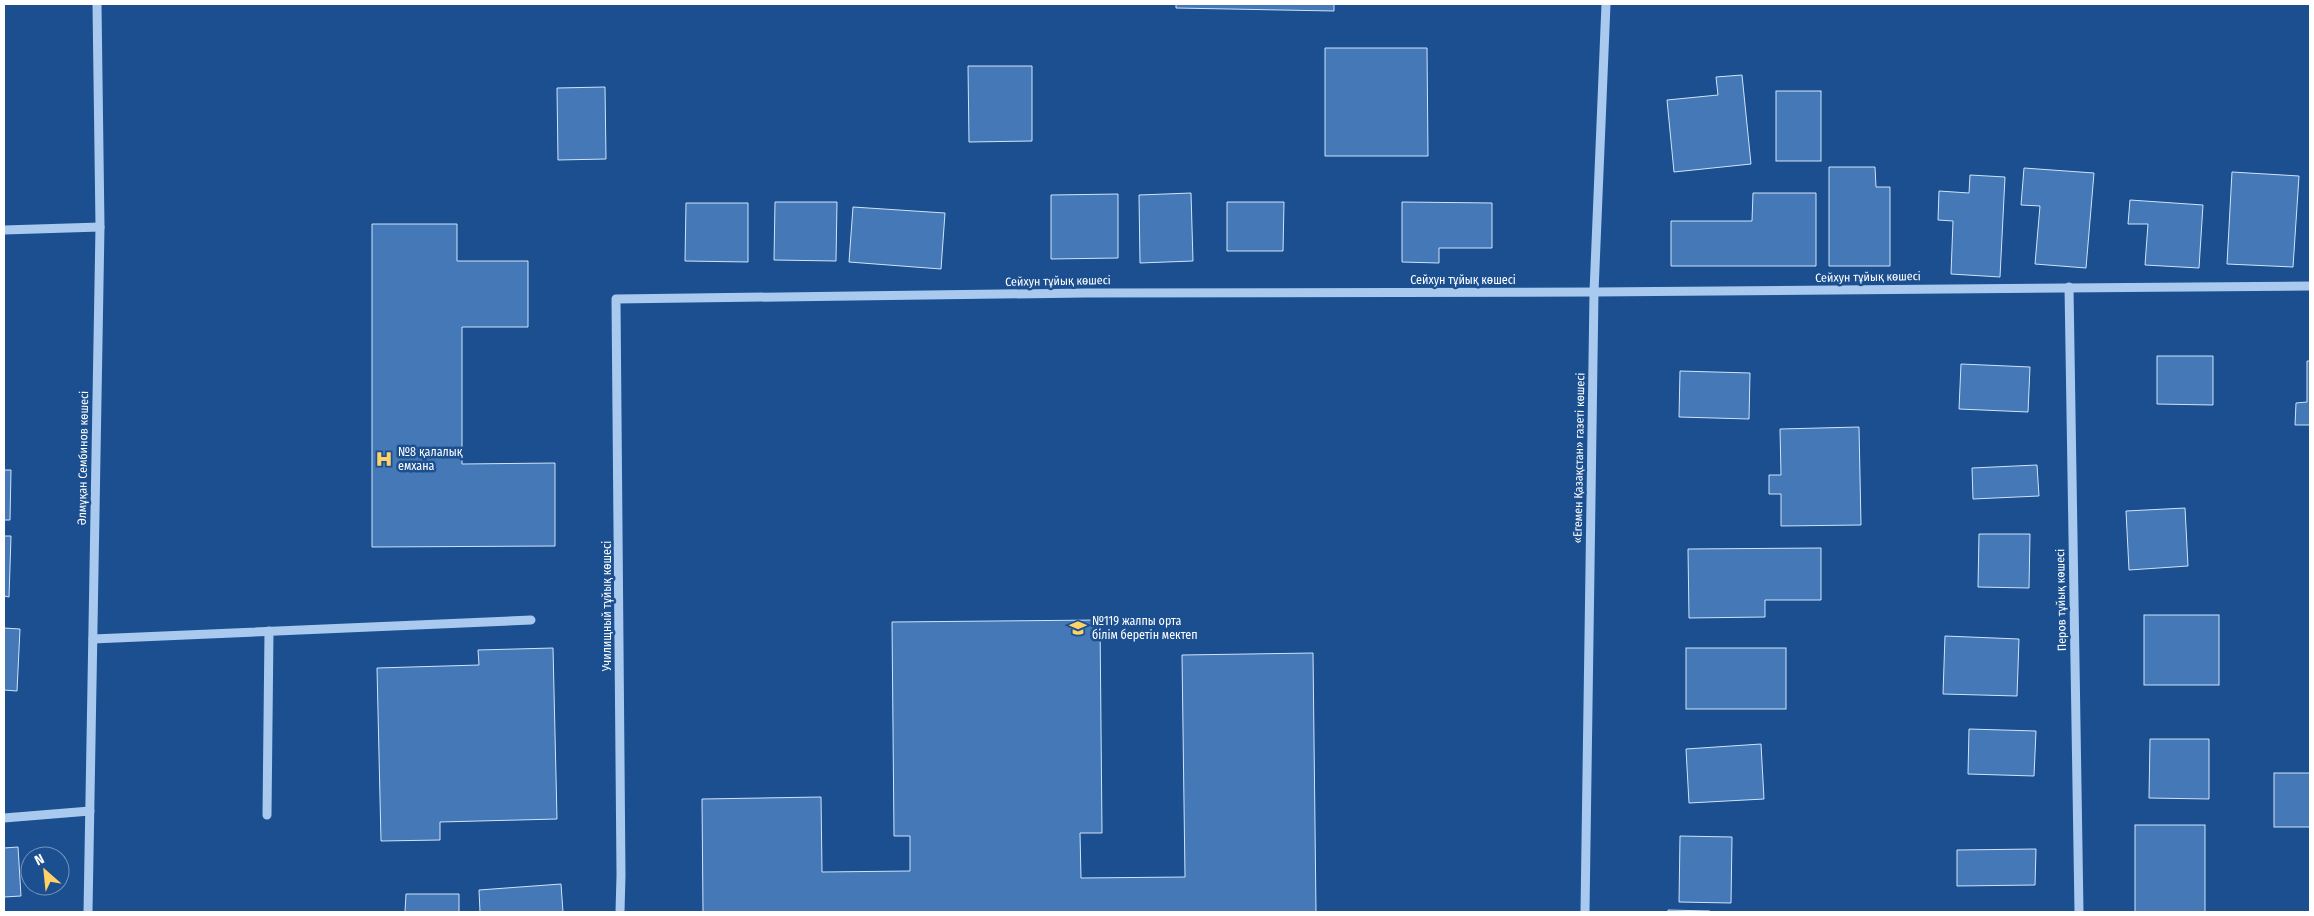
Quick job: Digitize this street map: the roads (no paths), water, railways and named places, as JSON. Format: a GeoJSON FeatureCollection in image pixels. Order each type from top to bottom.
{"type":"FeatureCollection","features":[{"type":"Feature","properties":{"kind":"street","name":"Әлмұқан Сембинов көшесі"},"geometry":{"type":"LineString","coordinates":[[88,912],[100,226],[97,4]]}},
{"type":"Feature","properties":{"kind":"street","name":"«Егемен Қазақстан» газеті көшесі"},"geometry":{"type":"LineString","coordinates":[[1585,912],[1594,292],[1606,4]]}},
{"type":"Feature","properties":{"kind":"street"},"geometry":{"type":"LineString","coordinates":[[4,230],[100,226]]}},
{"type":"Feature","properties":{"kind":"street","name":"Сейхун тұйық көшесі"},"geometry":{"type":"LineString","coordinates":[[616,299],[1085,293],[1594,292],[2310,286]]}},
{"type":"Feature","properties":{"kind":"street","name":"Перов тұйық көшесі"},"geometry":{"type":"LineString","coordinates":[[2068,287],[2079,912]]}},
{"type":"Feature","properties":{"kind":"street","name":"Училищный тұйық көшесі"},"geometry":{"type":"LineString","coordinates":[[616,299],[620,912]]}},
{"type":"Feature","properties":{"kind":"street"},"geometry":{"type":"LineString","coordinates":[[93,639],[531,620]]}},
{"type":"Feature","properties":{"kind":"street"},"geometry":{"type":"LineString","coordinates":[[267,815],[269,631]]}},
{"type":"Feature","properties":{"kind":"street"},"geometry":{"type":"LineString","coordinates":[[4,818],[90,811]]}},
{"type":"Feature","properties":{"kind":"place","name":"№8 қалалық емхана"},"geometry":{"type":"Point","coordinates":[384,459]}},
{"type":"Feature","properties":{"kind":"place","name":"№119 жалпы орта білім беретін мектеп"},"geometry":{"type":"Point","coordinates":[1078,628]}}]}
